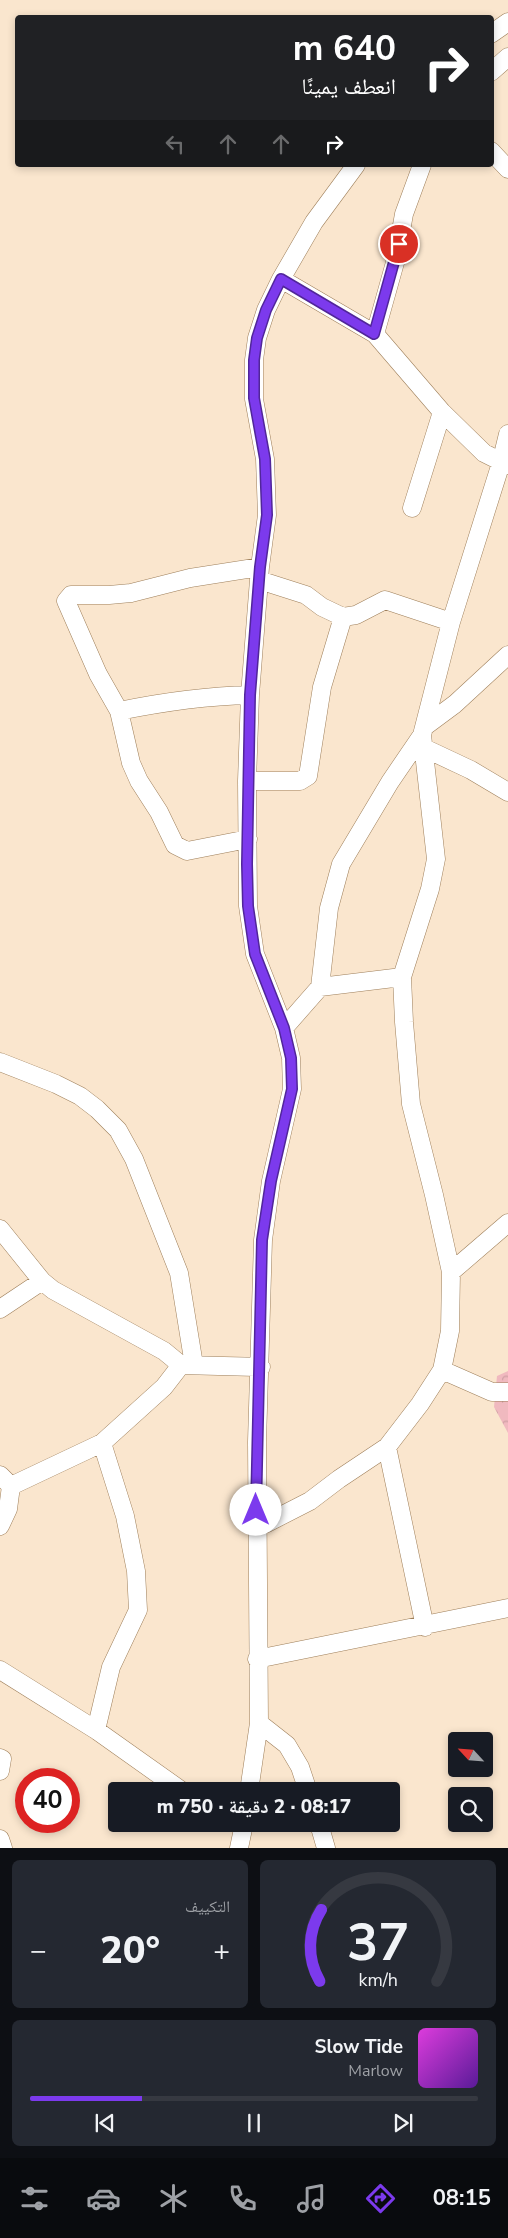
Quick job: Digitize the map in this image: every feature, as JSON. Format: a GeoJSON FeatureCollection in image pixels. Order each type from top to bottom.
{"type":"FeatureCollection","features":[{"type":"Feature","properties":{"kind":"street"},"geometry":{"type":"LineString","coordinates":[[494,32],[508,22]]}},
{"type":"Feature","properties":{"kind":"street"},"geometry":{"type":"LineString","coordinates":[[494,69],[508,57]]}},
{"type":"Feature","properties":{"kind":"street"},"geometry":{"type":"LineString","coordinates":[[494,154],[508,169]]}},
{"type":"Feature","properties":{"kind":"street"},"geometry":{"type":"LineString","coordinates":[[251,1782],[259,1723],[256,1526],[257,1442],[261,1367],[262,1240],[271,1181],[292,1089],[291,1058],[284,1028],[255,954],[248,906],[247,781],[250,695],[267,515],[265,459],[254,398],[254,360],[257,338],[266,310],[281,279],[314,222],[355,167]]}},
{"type":"Feature","properties":{"kind":"street"},"geometry":{"type":"LineString","coordinates":[[374,334],[396,259],[404,214],[421,167]]}},
{"type":"Feature","properties":{"kind":"street"},"geometry":{"type":"LineString","coordinates":[[281,279],[374,334],[442,412],[484,453],[505,464]]}},
{"type":"Feature","properties":{"kind":"street"},"geometry":{"type":"LineString","coordinates":[[412,508],[442,412]]}},
{"type":"Feature","properties":{"kind":"street"},"geometry":{"type":"LineString","coordinates":[[256,1526],[267,1523],[310,1501],[387,1447],[420,1404],[442,1370],[450,1331],[451,1272],[411,1104],[402,977],[430,889],[436,859],[423,736],[451,622],[505,464],[508,434]]}},
{"type":"Feature","properties":{"kind":"street"},"geometry":{"type":"LineString","coordinates":[[248,839],[187,851],[175,845],[159,812],[138,781],[131,764],[119,711],[82,640],[66,603],[67,597],[131,593],[190,578],[260,574],[306,594],[322,607],[343,618],[356,615],[385,600],[451,622]]}},
{"type":"Feature","properties":{"kind":"street"},"geometry":{"type":"LineString","coordinates":[[247,781],[300,781],[308,776],[322,687],[343,618]]}},
{"type":"Feature","properties":{"kind":"street"},"geometry":{"type":"LineString","coordinates":[[284,1028],[320,987],[329,908],[340,864],[390,782],[423,736],[508,655]]}},
{"type":"Feature","properties":{"kind":"street"},"geometry":{"type":"LineString","coordinates":[[119,711],[205,696],[250,695]]}},
{"type":"Feature","properties":{"kind":"street"},"geometry":{"type":"LineString","coordinates":[[423,736],[458,763],[508,792]]}},
{"type":"Feature","properties":{"kind":"street"},"geometry":{"type":"LineString","coordinates":[[320,987],[402,977]]}},
{"type":"Feature","properties":{"kind":"street"},"geometry":{"type":"LineString","coordinates":[[0,1062],[56,1084],[80,1096],[97,1109],[118,1130],[134,1160],[179,1273],[187,1365]]}},
{"type":"Feature","properties":{"kind":"street"},"geometry":{"type":"LineString","coordinates":[[451,1272],[508,1223]]}},
{"type":"Feature","properties":{"kind":"street"},"geometry":{"type":"LineString","coordinates":[[0,1229],[42,1281],[76,1304],[187,1365],[261,1367]]}},
{"type":"Feature","properties":{"kind":"street"},"geometry":{"type":"LineString","coordinates":[[0,1309],[42,1281]]}},
{"type":"Feature","properties":{"kind":"street"},"geometry":{"type":"LineString","coordinates":[[0,1526],[8,1509],[6,1480],[102,1443],[187,1365]]}},
{"type":"Feature","properties":{"kind":"street"},"geometry":{"type":"LineString","coordinates":[[442,1370],[492,1392],[508,1392]]}},
{"type":"Feature","properties":{"kind":"street"},"geometry":{"type":"LineString","coordinates":[[96,1730],[111,1667],[138,1610],[136,1571],[125,1516],[102,1443]]}},
{"type":"Feature","properties":{"kind":"street"},"geometry":{"type":"LineString","coordinates":[[387,1447],[425,1626]]}},
{"type":"Feature","properties":{"kind":"street"},"geometry":{"type":"LineString","coordinates":[[257,1659],[508,1608]]}},
{"type":"Feature","properties":{"kind":"street"},"geometry":{"type":"LineString","coordinates":[[0,1670],[96,1730],[169,1782]]}},
{"type":"Feature","properties":{"kind":"street"},"geometry":{"type":"LineString","coordinates":[[259,1723],[287,1745],[300,1767],[305,1782]]}},
{"type":"Feature","properties":{"kind":"street"},"geometry":{"type":"LineString","coordinates":[[0,1758],[2,1759],[0,1771]]}},
{"type":"Feature","properties":{"kind":"street"},"geometry":{"type":"LineString","coordinates":[[238,1848],[242,1832]]}},
{"type":"Feature","properties":{"kind":"street"},"geometry":{"type":"LineString","coordinates":[[321,1832],[326,1848]]}},
{"type":"Feature","properties":{"kind":"street"},"geometry":{"type":"LineString","coordinates":[[0,1839],[3,1848]]}},
{"type":"Feature","properties":{"kind":"green space"},"geometry":{"type":"Polygon","coordinates":[[[508,1371],[508,1433],[494,1407],[497,1376],[508,1371]]]}},
{"type":"Feature","properties":{"kind":"route"},"geometry":{"type":"LineString","coordinates":[[256,1510],[261,1367],[262,1240],[271,1181],[287,1118],[292,1089],[291,1058],[284,1028],[255,954],[248,906],[247,781],[250,695],[260,567],[267,515],[265,459],[254,398],[254,360],[257,338],[266,310],[281,279],[374,334],[399,244]]}}]}
